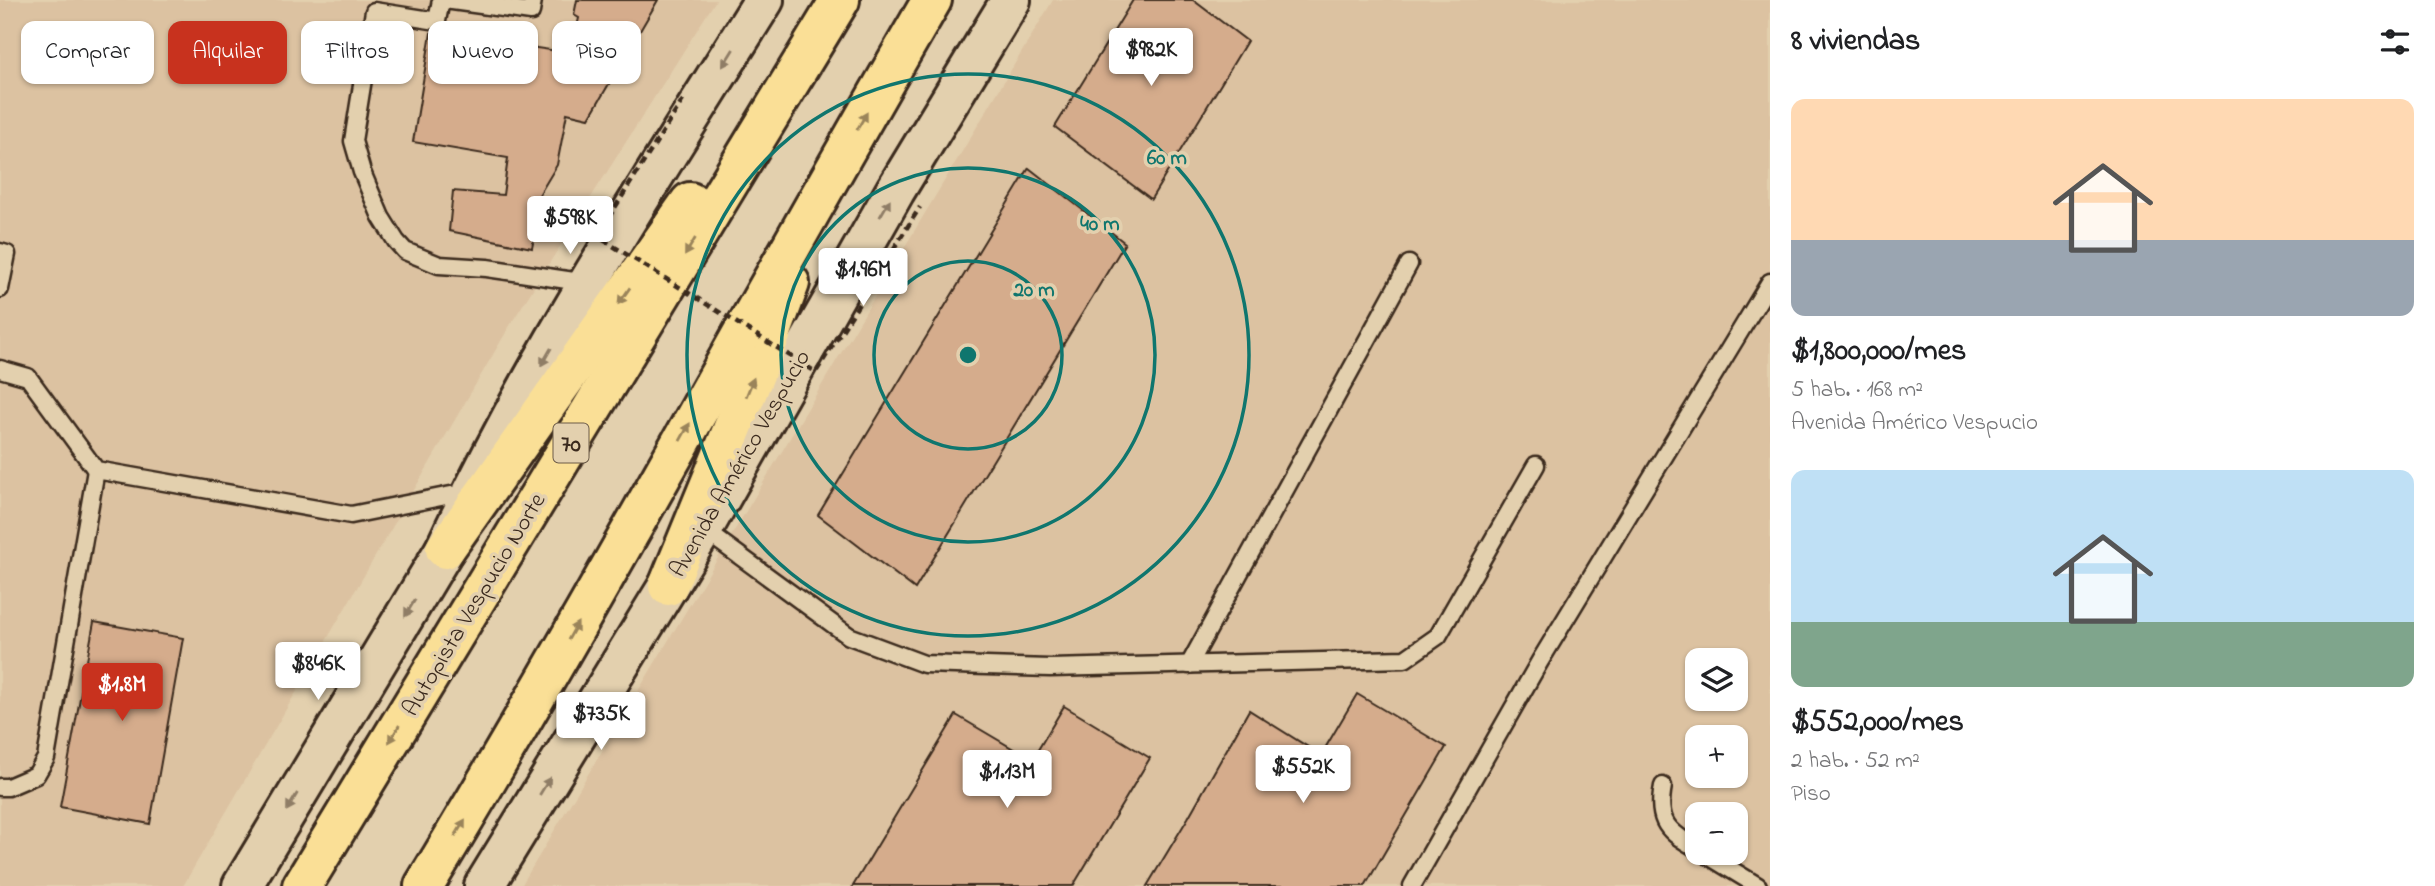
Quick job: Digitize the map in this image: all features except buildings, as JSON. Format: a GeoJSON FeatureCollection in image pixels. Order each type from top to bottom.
{"type":"FeatureCollection","features":[{"type":"Feature","properties":{"kind":"highway"},"geometry":{"type":"LineString","coordinates":[[445,549],[832,0]]}},
{"type":"Feature","properties":{"kind":"highway","name":"Autopista Vespucio Norte"},"geometry":{"type":"LineString","coordinates":[[302,886],[840,0]]}},
{"type":"Feature","properties":{"kind":"highway"},"geometry":{"type":"LineString","coordinates":[[424,886],[508,748],[827,180],[932,0]]}},
{"type":"Feature","properties":{"kind":"highway"},"geometry":{"type":"LineString","coordinates":[[668,586],[771,335],[827,180]]}},
{"type":"Feature","properties":{"kind":"main road"},"geometry":{"type":"LineString","coordinates":[[242,886],[445,549],[472,491],[588,283],[764,0]]}},
{"type":"Feature","properties":{"kind":"main road","name":"Avenida Américo Vespucio"},"geometry":{"type":"LineString","coordinates":[[484,886],[703,529],[895,191],[1011,0]]}},
{"type":"Feature","properties":{"kind":"lane"},"geometry":{"type":"LineString","coordinates":[[533,0],[531,12],[443,0],[438,21],[373,11],[352,141],[381,217],[405,251],[439,265],[487,268],[588,283]]}},
{"type":"Feature","properties":{"kind":"lane"},"geometry":{"type":"LineString","coordinates":[[0,253],[7,254],[0,289]]}},
{"type":"Feature","properties":{"kind":"lane"},"geometry":{"type":"LineString","coordinates":[[1189,665],[1409,264]]}},
{"type":"Feature","properties":{"kind":"lane"},"geometry":{"type":"LineString","coordinates":[[1412,886],[1540,661],[1770,282]]}},
{"type":"Feature","properties":{"kind":"lane"},"geometry":{"type":"LineString","coordinates":[[0,369],[27,377],[96,470],[351,515],[472,491]]}},
{"type":"Feature","properties":{"kind":"lane"},"geometry":{"type":"LineString","coordinates":[[703,529],[849,636],[924,664],[1050,668],[1405,659],[1438,636],[1536,465]]}},
{"type":"Feature","properties":{"kind":"lane"},"geometry":{"type":"LineString","coordinates":[[0,787],[8,787],[36,775],[46,758],[96,470]]}},
{"type":"Feature","properties":{"kind":"lane"},"geometry":{"type":"LineString","coordinates":[[1663,786],[1661,812],[1665,825],[1685,841]]}},
{"type":"Feature","properties":{"kind":"lane"},"geometry":{"type":"LineString","coordinates":[[1723,865],[1758,886]]}},
{"type":"Feature","properties":{"kind":"path"},"geometry":{"type":"LineString","coordinates":[[683,100],[597,236],[816,372],[920,207]]}},
{"type":"Feature","properties":{"kind":"shaded area"},"geometry":{"type":"Polygon","coordinates":[[[0,0],[716,0],[512,322],[183,886],[0,886],[0,0]]]}},
{"type":"Feature","properties":{"kind":"shaded area"},"geometry":{"type":"Polygon","coordinates":[[[1053,0],[1770,0],[1770,886],[521,886],[1053,0]]]}}]}
